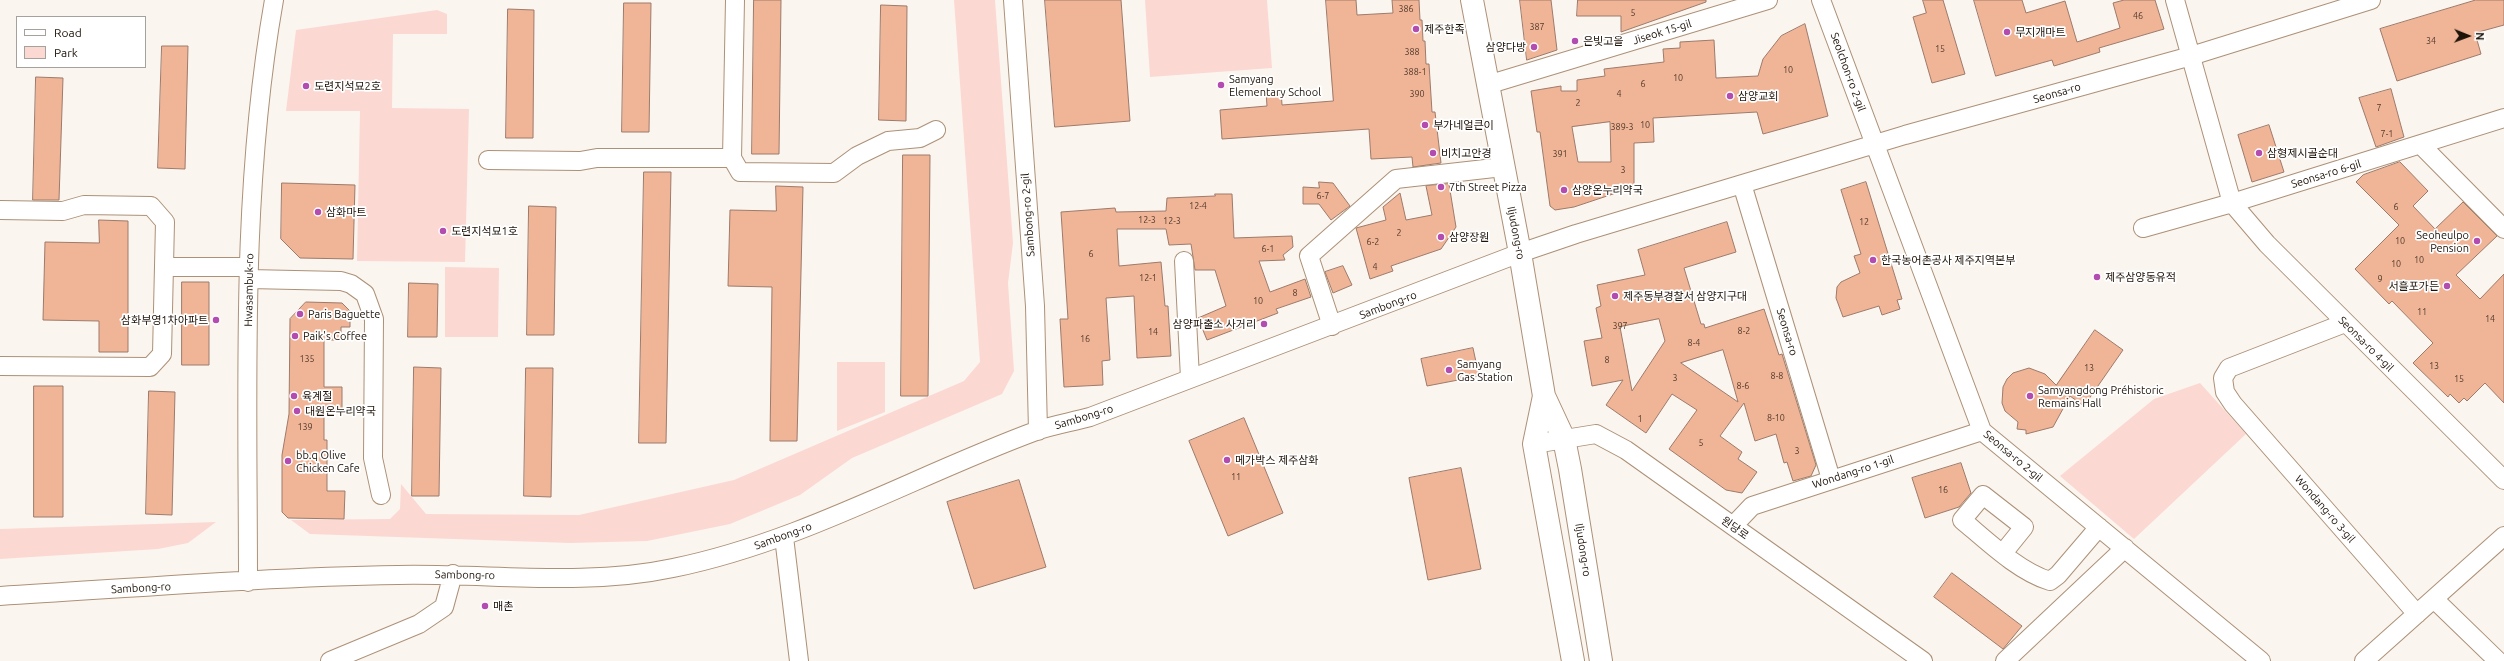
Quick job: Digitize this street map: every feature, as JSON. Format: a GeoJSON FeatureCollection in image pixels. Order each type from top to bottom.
{"type":"FeatureCollection","features":[{"type":"Feature","properties":{"kind":"main road","name":"Iljudong-ro"},"geometry":{"type":"LineString","coordinates":[[1472,0],[1520,253],[1544,396],[1564,439],[1601,661]]}},
{"type":"Feature","properties":{"kind":"main road","name":"Iljudong-ro"},"geometry":{"type":"LineString","coordinates":[[1544,396],[1534,444],[1573,661]]}},
{"type":"Feature","properties":{"kind":"street","name":"Hwasambuk-ro"},"geometry":{"type":"LineString","coordinates":[[248,582],[249,273],[251,192],[262,69],[274,0]]}},
{"type":"Feature","properties":{"kind":"street"},"geometry":{"type":"LineString","coordinates":[[735,0],[732,158],[740,172],[834,173],[856,156],[888,141],[920,138],[936,130]]}},
{"type":"Feature","properties":{"kind":"street","name":"Sambong-ro 2-gil"},"geometry":{"type":"LineString","coordinates":[[1013,0],[1035,306],[1038,431]]}},
{"type":"Feature","properties":{"kind":"street","name":"Seolchon-ro 2-gil"},"geometry":{"type":"LineString","coordinates":[[1821,0],[1874,144]]}},
{"type":"Feature","properties":{"kind":"street","name":"Seonsa-ro 4-gil"},"geometry":{"type":"LineString","coordinates":[[2175,0],[2232,203],[2267,244],[2504,480]]}},
{"type":"Feature","properties":{"kind":"street","name":"Seonsa-ro"},"geometry":{"type":"LineString","coordinates":[[1520,253],[1874,144],[2191,56],[2371,0]]}},
{"type":"Feature","properties":{"kind":"street","name":"Jiseok 15-gil"},"geometry":{"type":"LineString","coordinates":[[1487,85],[1754,2]]}},
{"type":"Feature","properties":{"kind":"street","name":"Seonsa-ro 6-gil"},"geometry":{"type":"LineString","coordinates":[[2232,203],[2504,118]]}},
{"type":"Feature","properties":{"kind":"street","name":"Seonsa-ro 2-gil"},"geometry":{"type":"LineString","coordinates":[[1874,144],[1982,431],[2126,548],[2260,661]]}},
{"type":"Feature","properties":{"kind":"street"},"geometry":{"type":"LineString","coordinates":[[2421,145],[2504,229]]}},
{"type":"Feature","properties":{"kind":"street"},"geometry":{"type":"LineString","coordinates":[[488,160],[580,161],[597,158],[732,158]]}},
{"type":"Feature","properties":{"kind":"street"},"geometry":{"type":"LineString","coordinates":[[1332,326],[1309,256],[1396,179],[1503,167]]}},
{"type":"Feature","properties":{"kind":"street","name":"Seonsa-ro"},"geometry":{"type":"LineString","coordinates":[[1742,184],[1832,479]]}},
{"type":"Feature","properties":{"kind":"street"},"geometry":{"type":"LineString","coordinates":[[2143,228],[2232,203]]}},
{"type":"Feature","properties":{"kind":"street"},"geometry":{"type":"LineString","coordinates":[[0,210],[63,210],[84,205],[151,206],[165,222],[162,354],[150,368],[0,366]]}},
{"type":"Feature","properties":{"kind":"street","name":"Sambong-ro"},"geometry":{"type":"LineString","coordinates":[[0,596],[248,582],[301,576],[453,574],[570,577],[618,576],[671,569],[729,555],[784,537],[1038,431],[1090,417],[1190,378],[1332,326],[1520,253]]}},
{"type":"Feature","properties":{"kind":"street"},"geometry":{"type":"LineString","coordinates":[[1184,261],[1190,378]]}},
{"type":"Feature","properties":{"kind":"street"},"geometry":{"type":"LineString","coordinates":[[164,267],[341,281],[351,284],[365,294],[374,319],[372,458],[381,495]]}},
{"type":"Feature","properties":{"kind":"street","name":"Wondang-ro 3-gil"},"geometry":{"type":"LineString","coordinates":[[2345,323],[2229,368],[2223,378],[2225,392],[2233,404],[2417,614]]}},
{"type":"Feature","properties":{"kind":"street","name":"Wondang-ro 1-gil"},"geometry":{"type":"LineString","coordinates":[[1733,526],[1752,506],[1982,431]]}},
{"type":"Feature","properties":{"kind":"street","name":"원당로"},"geometry":{"type":"LineString","coordinates":[[1534,444],[1596,434],[1626,450],[1923,661]]}},
{"type":"Feature","properties":{"kind":"street"},"geometry":{"type":"LineString","coordinates":[[2003,553],[2042,578],[2050,581],[2058,575],[2099,527]]}},
{"type":"Feature","properties":{"kind":"street"},"geometry":{"type":"LineString","coordinates":[[2364,661],[2504,536]]}},
{"type":"Feature","properties":{"kind":"street"},"geometry":{"type":"LineString","coordinates":[[784,537],[799,661]]}},
{"type":"Feature","properties":{"kind":"street"},"geometry":{"type":"LineString","coordinates":[[2005,661],[2126,548]]}},
{"type":"Feature","properties":{"kind":"street"},"geometry":{"type":"LineString","coordinates":[[330,661],[419,624],[444,607],[453,574]]}},
{"type":"Feature","properties":{"kind":"street"},"geometry":{"type":"LineString","coordinates":[[2434,599],[2498,661]]}},
{"type":"Feature","properties":{"kind":"green space"},"geometry":{"type":"Polygon","coordinates":[[[954,0],[995,0],[1013,243],[1008,283],[1014,371],[1002,394],[852,458],[800,495],[730,524],[647,541],[570,543],[310,534],[291,520],[390,519],[400,509],[401,484],[426,514],[579,515],[734,480],[964,381],[980,362],[954,0]]]}},
{"type":"Feature","properties":{"kind":"green space"},"geometry":{"type":"Polygon","coordinates":[[[1145,0],[1267,0],[1272,68],[1150,77],[1145,0]]]}},
{"type":"Feature","properties":{"kind":"green space"},"geometry":{"type":"Polygon","coordinates":[[[437,10],[447,14],[447,34],[393,34],[392,108],[469,109],[465,262],[357,261],[360,111],[286,111],[296,30],[437,10]]]}},
{"type":"Feature","properties":{"kind":"green space"},"geometry":{"type":"Polygon","coordinates":[[[445,267],[499,268],[498,337],[445,337],[445,267]]]}},
{"type":"Feature","properties":{"kind":"green space"},"geometry":{"type":"Polygon","coordinates":[[[837,362],[885,362],[885,412],[837,431],[837,362]]]}},
{"type":"Feature","properties":{"kind":"green space"},"geometry":{"type":"Polygon","coordinates":[[[2200,383],[2246,434],[2134,539],[2060,476],[2154,399],[2200,383]]]}},
{"type":"Feature","properties":{"kind":"green space"},"geometry":{"type":"Polygon","coordinates":[[[216,522],[188,543],[158,549],[0,559],[0,529],[216,522]]]}},
{"type":"Feature","properties":{"kind":"building"},"geometry":{"type":"Polygon","coordinates":[[[754,0],[781,0],[779,154],[752,154],[754,0]]]}},
{"type":"Feature","properties":{"kind":"building"},"geometry":{"type":"Polygon","coordinates":[[[1045,0],[1121,0],[1130,121],[1055,127],[1045,0]]]}},
{"type":"Feature","properties":{"kind":"building"},"geometry":{"type":"Polygon","coordinates":[[[1326,0],[1356,0],[1357,15],[1393,13],[1392,0],[1419,0],[1423,41],[1425,41],[1426,64],[1429,64],[1432,112],[1435,112],[1441,163],[1413,167],[1412,157],[1371,159],[1369,129],[1222,139],[1220,110],[1267,106],[1266,92],[1281,90],[1282,105],[1333,101],[1326,0]]]}},
{"type":"Feature","properties":{"kind":"building"},"geometry":{"type":"Polygon","coordinates":[[[1520,0],[1551,0],[1557,50],[1527,60],[1520,0]]]}},
{"type":"Feature","properties":{"kind":"building"},"geometry":{"type":"Polygon","coordinates":[[[1578,0],[1706,0],[1706,2],[1621,32],[1621,16],[1577,16],[1578,0]]]}},
{"type":"Feature","properties":{"kind":"building"},"geometry":{"type":"Polygon","coordinates":[[[1923,0],[1943,0],[1965,74],[1932,83],[1913,17],[1926,13],[1923,0]]]}},
{"type":"Feature","properties":{"kind":"building"},"geometry":{"type":"Polygon","coordinates":[[[1974,0],[2022,0],[2026,13],[2065,1],[2077,42],[2120,28],[2113,3],[2124,0],[2155,0],[2164,29],[2099,48],[2100,52],[2054,66],[2052,60],[1996,76],[1974,0]]]}},
{"type":"Feature","properties":{"kind":"building"},"geometry":{"type":"Polygon","coordinates":[[[2476,0],[2504,0],[2504,25],[2475,33],[2481,54],[2397,81],[2380,29],[2476,0]]]}},
{"type":"Feature","properties":{"kind":"building"},"geometry":{"type":"Polygon","coordinates":[[[624,3],[651,3],[649,132],[622,132],[624,3]]]}},
{"type":"Feature","properties":{"kind":"building"},"geometry":{"type":"Polygon","coordinates":[[[881,5],[907,6],[906,121],[879,120],[881,5]]]}},
{"type":"Feature","properties":{"kind":"building"},"geometry":{"type":"Polygon","coordinates":[[[508,9],[534,10],[533,138],[506,138],[508,9]]]}},
{"type":"Feature","properties":{"kind":"building"},"geometry":{"type":"Polygon","coordinates":[[[1805,24],[1828,116],[1763,134],[1757,112],[1653,118],[1654,142],[1634,143],[1634,187],[1574,207],[1555,210],[1550,206],[1540,132],[1537,132],[1531,91],[1561,86],[1561,91],[1577,91],[1577,80],[1605,76],[1604,69],[1664,62],[1663,49],[1680,48],[1680,42],[1714,40],[1716,78],[1758,76],[1763,59],[1781,36],[1805,24]],[[1610,122],[1572,127],[1578,162],[1611,162],[1610,122]]]}},
{"type":"Feature","properties":{"kind":"building"},"geometry":{"type":"Polygon","coordinates":[[[162,46],[188,46],[185,169],[158,168],[162,46]]]}},
{"type":"Feature","properties":{"kind":"building"},"geometry":{"type":"Polygon","coordinates":[[[36,77],[63,78],[59,200],[33,200],[36,77]]]}},
{"type":"Feature","properties":{"kind":"building"},"geometry":{"type":"Polygon","coordinates":[[[2391,89],[2404,137],[2376,147],[2359,98],[2391,89]]]}},
{"type":"Feature","properties":{"kind":"building"},"geometry":{"type":"Polygon","coordinates":[[[2269,125],[2284,172],[2252,182],[2238,135],[2269,125]]]}},
{"type":"Feature","properties":{"kind":"building"},"geometry":{"type":"Polygon","coordinates":[[[903,155],[930,155],[928,396],[901,396],[903,155]]]}},
{"type":"Feature","properties":{"kind":"building"},"geometry":{"type":"Polygon","coordinates":[[[2400,162],[2428,191],[2413,206],[2435,229],[2463,202],[2497,236],[2456,275],[2480,299],[2504,274],[2504,403],[2485,383],[2467,401],[2464,398],[2459,403],[2450,394],[2448,397],[2413,363],[2433,343],[2392,301],[2389,304],[2355,269],[2399,225],[2356,182],[2363,175],[2400,162]]]}},
{"type":"Feature","properties":{"kind":"building"},"geometry":{"type":"Polygon","coordinates":[[[644,172],[671,172],[666,443],[639,443],[644,172]]]}},
{"type":"Feature","properties":{"kind":"building"},"geometry":{"type":"Polygon","coordinates":[[[1319,182],[1333,183],[1350,206],[1331,220],[1319,204],[1303,204],[1303,187],[1319,188],[1319,182]]]}},
{"type":"Feature","properties":{"kind":"building"},"geometry":{"type":"Polygon","coordinates":[[[1866,182],[1902,299],[1897,300],[1900,309],[1882,315],[1879,306],[1843,317],[1836,298],[1837,287],[1841,282],[1860,273],[1854,256],[1861,254],[1841,190],[1866,182]]]}},
{"type":"Feature","properties":{"kind":"building","name":"삼화마트"},"geometry":{"type":"Polygon","coordinates":[[[282,183],[355,185],[353,259],[300,258],[281,239],[282,183]]]}},
{"type":"Feature","properties":{"kind":"building"},"geometry":{"type":"Polygon","coordinates":[[[1449,184],[1456,227],[1441,249],[1391,266],[1393,271],[1370,279],[1356,228],[1386,220],[1383,207],[1400,193],[1406,220],[1432,215],[1426,186],[1449,184]]]}},
{"type":"Feature","properties":{"kind":"building"},"geometry":{"type":"Polygon","coordinates":[[[776,186],[803,187],[797,441],[770,441],[772,287],[728,286],[730,210],[776,211],[776,186]]]}},
{"type":"Feature","properties":{"kind":"building"},"geometry":{"type":"Polygon","coordinates":[[[1215,194],[1232,194],[1234,238],[1292,236],[1293,247],[1283,255],[1285,260],[1259,261],[1270,292],[1305,279],[1311,297],[1276,309],[1278,313],[1207,340],[1198,318],[1226,306],[1215,270],[1195,270],[1191,244],[1169,245],[1166,229],[1117,229],[1119,266],[1161,262],[1165,306],[1168,306],[1171,356],[1137,358],[1134,296],[1106,298],[1110,360],[1102,361],[1103,385],[1064,387],[1060,319],[1068,319],[1061,212],[1115,208],[1116,212],[1166,211],[1167,198],[1215,196],[1215,194]]]}},
{"type":"Feature","properties":{"kind":"building"},"geometry":{"type":"Polygon","coordinates":[[[529,206],[556,207],[554,335],[527,335],[529,206]]]}},
{"type":"Feature","properties":{"kind":"building"},"geometry":{"type":"Polygon","coordinates":[[[99,220],[128,221],[128,352],[99,352],[99,321],[43,320],[45,242],[99,243],[99,220]]]}},
{"type":"Feature","properties":{"kind":"building"},"geometry":{"type":"Polygon","coordinates":[[[1727,222],[1736,252],[1684,268],[1701,324],[1704,324],[1705,328],[1764,309],[1779,355],[1782,354],[1816,465],[1811,476],[1793,481],[1787,462],[1784,463],[1776,434],[1755,441],[1744,403],[1720,436],[1742,452],[1738,459],[1757,472],[1742,493],[1726,490],[1669,449],[1697,410],[1672,394],[1646,433],[1606,405],[1623,380],[1592,386],[1584,341],[1602,338],[1596,308],[1601,306],[1597,285],[1645,275],[1638,250],[1727,222]],[[1659,319],[1620,327],[1632,391],[1665,341],[1659,319]],[[1723,350],[1681,363],[1738,402],[1731,377],[1723,350]]]}},
{"type":"Feature","properties":{"kind":"building"},"geometry":{"type":"Polygon","coordinates":[[[1343,266],[1352,285],[1333,293],[1325,272],[1343,266]]]}},
{"type":"Feature","properties":{"kind":"building"},"geometry":{"type":"Polygon","coordinates":[[[182,282],[209,282],[209,365],[182,365],[182,282]]]}},
{"type":"Feature","properties":{"kind":"building"},"geometry":{"type":"Polygon","coordinates":[[[409,283],[438,284],[437,337],[408,337],[409,283]]]}},
{"type":"Feature","properties":{"kind":"building"},"geometry":{"type":"Polygon","coordinates":[[[306,302],[342,303],[350,311],[350,327],[341,327],[341,340],[324,340],[324,387],[342,387],[342,410],[324,410],[324,440],[327,440],[327,491],[345,491],[344,519],[288,518],[282,512],[282,455],[289,414],[290,319],[306,302]]]}},
{"type":"Feature","properties":{"kind":"building"},"geometry":{"type":"Polygon","coordinates":[[[2095,330],[2123,350],[2084,406],[2070,396],[2053,427],[2026,434],[2026,430],[2017,429],[2018,422],[2005,411],[2002,403],[2003,387],[2007,379],[2013,373],[2029,368],[2045,374],[2056,385],[2095,330]]]}},
{"type":"Feature","properties":{"kind":"building"},"geometry":{"type":"Polygon","coordinates":[[[1473,348],[1479,376],[1427,386],[1421,359],[1473,348]]]}},
{"type":"Feature","properties":{"kind":"building"},"geometry":{"type":"Polygon","coordinates":[[[414,367],[441,368],[439,496],[412,496],[414,367]]]}},
{"type":"Feature","properties":{"kind":"building"},"geometry":{"type":"Polygon","coordinates":[[[526,368],[553,368],[551,497],[524,496],[526,368]]]}},
{"type":"Feature","properties":{"kind":"building"},"geometry":{"type":"Polygon","coordinates":[[[34,386],[63,386],[63,517],[34,517],[34,386]]]}},
{"type":"Feature","properties":{"kind":"building"},"geometry":{"type":"Polygon","coordinates":[[[149,391],[175,392],[172,515],[146,514],[149,391]]]}},
{"type":"Feature","properties":{"kind":"building"},"geometry":{"type":"Polygon","coordinates":[[[1244,418],[1283,513],[1228,536],[1189,441],[1244,418]]]}},
{"type":"Feature","properties":{"kind":"building"},"geometry":{"type":"Polygon","coordinates":[[[1961,463],[1971,493],[1959,507],[1925,518],[1912,478],[1961,463]]]}},
{"type":"Feature","properties":{"kind":"building"},"geometry":{"type":"Polygon","coordinates":[[[1461,468],[1481,569],[1428,580],[1409,478],[1461,468]]]}},
{"type":"Feature","properties":{"kind":"building"},"geometry":{"type":"Polygon","coordinates":[[[1019,480],[1046,567],[974,589],[947,502],[1019,480]]]}},
{"type":"Feature","properties":{"kind":"building"},"geometry":{"type":"Polygon","coordinates":[[[1952,573],[2022,626],[2003,649],[1934,597],[1952,573]]]}},
{"type":"Feature","properties":{"kind":"place","name":"제주한족"},"geometry":{"type":"Point","coordinates":[1416,29]}},
{"type":"Feature","properties":{"kind":"place","name":"무지개마트"},"geometry":{"type":"Point","coordinates":[2007,32]}},
{"type":"Feature","properties":{"kind":"place","name":"은빛고을"},"geometry":{"type":"Point","coordinates":[1575,41]}},
{"type":"Feature","properties":{"kind":"place","name":"삼양다방"},"geometry":{"type":"Point","coordinates":[1534,47]}},
{"type":"Feature","properties":{"kind":"place","name":"Samyang Elementary School"},"geometry":{"type":"Point","coordinates":[1221,85]}},
{"type":"Feature","properties":{"kind":"place","name":"도련지석묘2호"},"geometry":{"type":"Point","coordinates":[306,86]}},
{"type":"Feature","properties":{"kind":"place","name":"삼양교회"},"geometry":{"type":"Point","coordinates":[1730,96]}},
{"type":"Feature","properties":{"kind":"place","name":"부가네얼큰이"},"geometry":{"type":"Point","coordinates":[1425,125]}},
{"type":"Feature","properties":{"kind":"place","name":"비치고안경"},"geometry":{"type":"Point","coordinates":[1433,153]}},
{"type":"Feature","properties":{"kind":"place","name":"삼형제시골순대"},"geometry":{"type":"Point","coordinates":[2259,153]}},
{"type":"Feature","properties":{"kind":"place","name":"7th Street Pizza"},"geometry":{"type":"Point","coordinates":[1441,187]}},
{"type":"Feature","properties":{"kind":"place","name":"삼양온누리약국"},"geometry":{"type":"Point","coordinates":[1564,190]}},
{"type":"Feature","properties":{"kind":"place","name":"삼화마트"},"geometry":{"type":"Point","coordinates":[318,212]}},
{"type":"Feature","properties":{"kind":"place","name":"도련지석묘1호"},"geometry":{"type":"Point","coordinates":[443,231]}},
{"type":"Feature","properties":{"kind":"place","name":"삼양장원"},"geometry":{"type":"Point","coordinates":[1441,237]}},
{"type":"Feature","properties":{"kind":"place","name":"Seoheulpo Pension"},"geometry":{"type":"Point","coordinates":[2477,241]}},
{"type":"Feature","properties":{"kind":"place","name":"한국농어촌공사 제주지역본부"},"geometry":{"type":"Point","coordinates":[1873,260]}},
{"type":"Feature","properties":{"kind":"place","name":"제주삼양동유적"},"geometry":{"type":"Point","coordinates":[2097,277]}},
{"type":"Feature","properties":{"kind":"place","name":"서흘포가든"},"geometry":{"type":"Point","coordinates":[2447,286]}},
{"type":"Feature","properties":{"kind":"place","name":"제주동부경찰서 삼양지구대"},"geometry":{"type":"Point","coordinates":[1615,296]}},
{"type":"Feature","properties":{"kind":"place","name":"Paris Baguette"},"geometry":{"type":"Point","coordinates":[300,314]}},
{"type":"Feature","properties":{"kind":"place","name":"삼화부영1차아파트"},"geometry":{"type":"Point","coordinates":[216,320]}},
{"type":"Feature","properties":{"kind":"place","name":"삼양파출소 사거리"},"geometry":{"type":"Point","coordinates":[1264,324]}},
{"type":"Feature","properties":{"kind":"place","name":"Paik's Coffee"},"geometry":{"type":"Point","coordinates":[295,336]}},
{"type":"Feature","properties":{"kind":"place","name":"Samyang Gas Station"},"geometry":{"type":"Point","coordinates":[1449,370]}},
{"type":"Feature","properties":{"kind":"place","name":"육계절"},"geometry":{"type":"Point","coordinates":[294,396]}},
{"type":"Feature","properties":{"kind":"place","name":"Samyangdong Préhistoric Remains Hall"},"geometry":{"type":"Point","coordinates":[2030,396]}},
{"type":"Feature","properties":{"kind":"place","name":"대원온누리약국"},"geometry":{"type":"Point","coordinates":[297,411]}},
{"type":"Feature","properties":{"kind":"place","name":"메가박스 제주삼화"},"geometry":{"type":"Point","coordinates":[1227,460]}},
{"type":"Feature","properties":{"kind":"place","name":"bb.q Olive Chicken Cafe"},"geometry":{"type":"Point","coordinates":[288,461]}},
{"type":"Feature","properties":{"kind":"place","name":"매촌"},"geometry":{"type":"Point","coordinates":[485,606]}}]}
